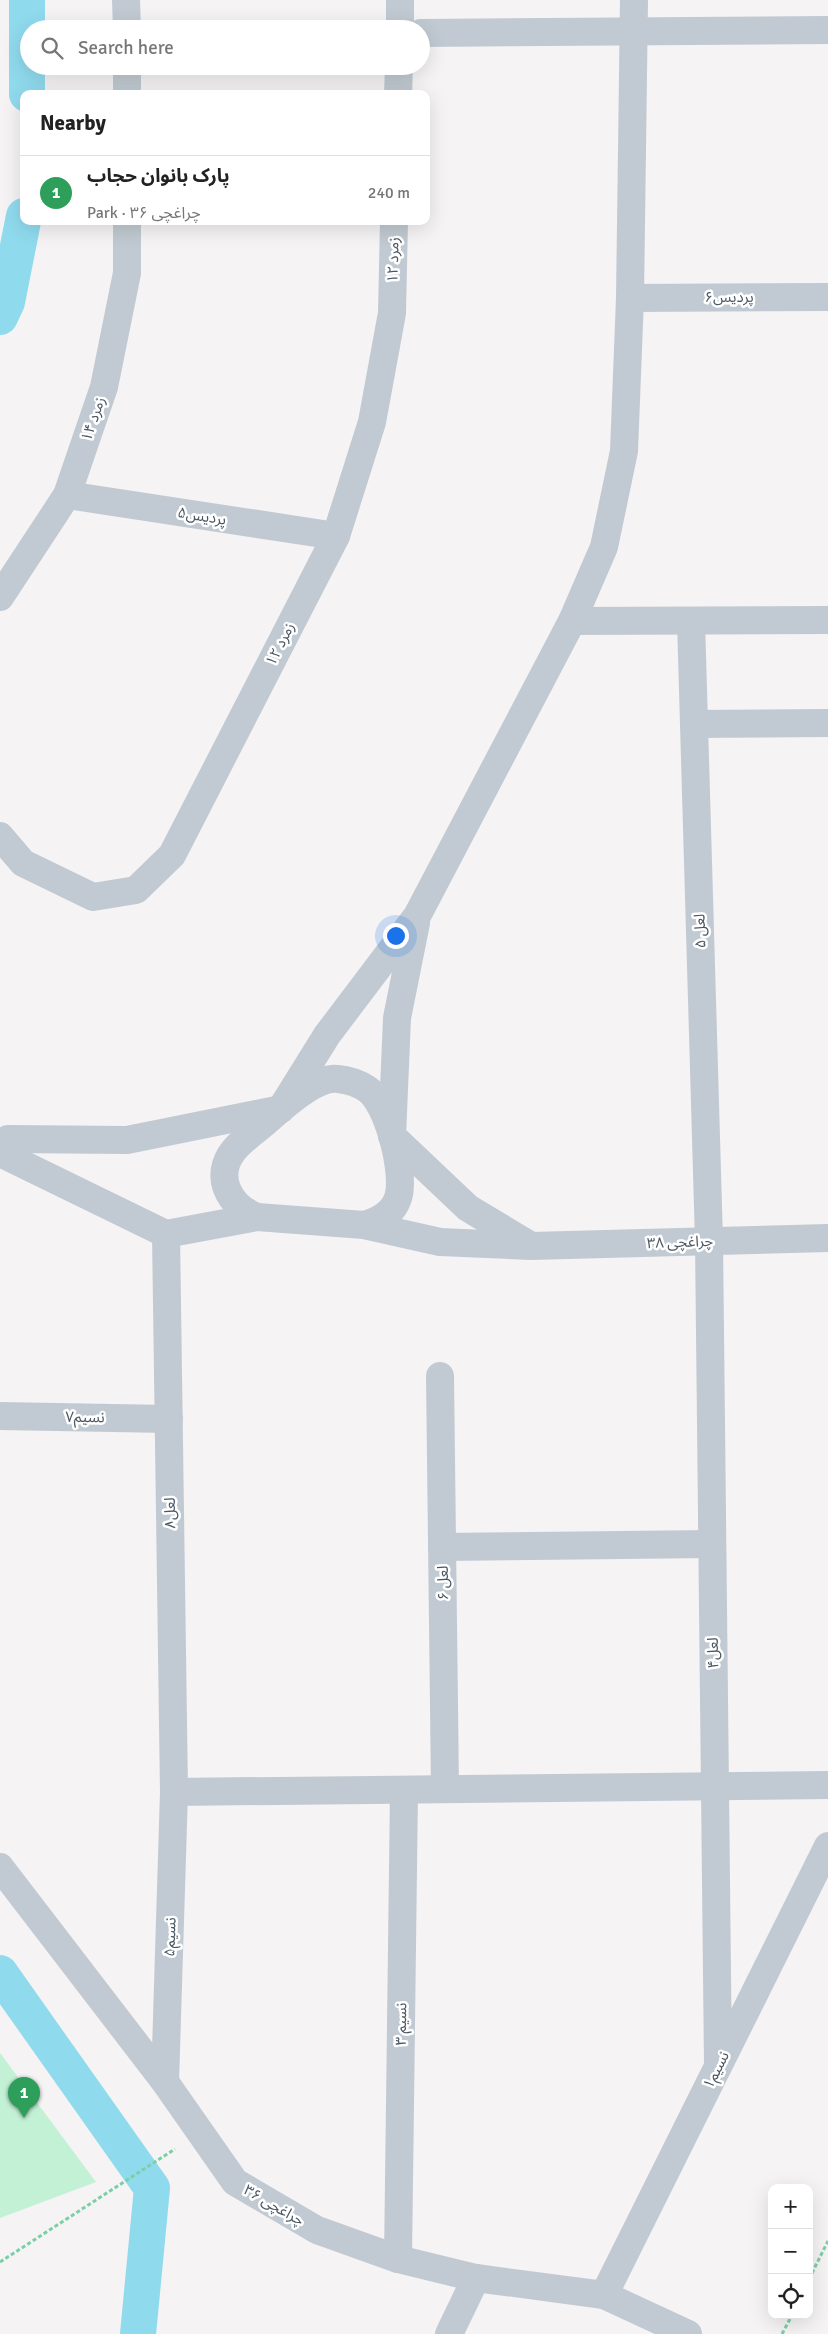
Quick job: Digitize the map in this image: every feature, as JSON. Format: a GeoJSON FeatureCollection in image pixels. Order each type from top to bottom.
{"type":"FeatureCollection","features":[{"type":"Feature","properties":{"kind":"street"},"geometry":{"type":"LineString","coordinates":[[126,0],[127,20]]}},
{"type":"Feature","properties":{"kind":"street"},"geometry":{"type":"LineString","coordinates":[[400,0],[400,20]]}},
{"type":"Feature","properties":{"kind":"street"},"geometry":{"type":"LineString","coordinates":[[3,1149],[127,1140],[281,1109],[328,1035],[417,916],[572,621],[604,547],[624,451],[630,298],[634,0]]}},
{"type":"Feature","properties":{"kind":"street"},"geometry":{"type":"LineString","coordinates":[[430,33],[828,30]]}},
{"type":"Feature","properties":{"kind":"street"},"geometry":{"type":"LineString","coordinates":[[127,75],[127,90]]}},
{"type":"Feature","properties":{"kind":"street"},"geometry":{"type":"LineString","coordinates":[[398,90],[399,75]]}},
{"type":"Feature","properties":{"kind":"street","name":"زمرد ۱۴"},"geometry":{"type":"LineString","coordinates":[[0,597],[67,495],[104,387],[127,273],[127,225]]}},
{"type":"Feature","properties":{"kind":"street","name":"زمرد ۱۲"},"geometry":{"type":"LineString","coordinates":[[0,836],[23,863],[93,897],[136,890],[172,855],[336,536],[372,422],[392,313],[394,225]]}},
{"type":"Feature","properties":{"kind":"street","name":"پردیس۶"},"geometry":{"type":"LineString","coordinates":[[630,298],[828,297]]}},
{"type":"Feature","properties":{"kind":"street","name":"پردیس۵"},"geometry":{"type":"LineString","coordinates":[[67,495],[336,536]]}},
{"type":"Feature","properties":{"kind":"street"},"geometry":{"type":"LineString","coordinates":[[572,621],[828,620]]}},
{"type":"Feature","properties":{"kind":"street","name":"لعل ۵"},"geometry":{"type":"LineString","coordinates":[[691,621],[709,1241]]}},
{"type":"Feature","properties":{"kind":"street"},"geometry":{"type":"LineString","coordinates":[[694,724],[828,723]]}},
{"type":"Feature","properties":{"kind":"street"},"geometry":{"type":"LineString","coordinates":[[417,916],[397,1018],[392,1136],[468,1208],[531,1246]]}},
{"type":"Feature","properties":{"kind":"street"},"geometry":{"type":"LineString","coordinates":[[3,1149],[166,1234],[256,1217],[364,1225],[384,1217],[398,1200],[400,1190],[400,1178],[392,1136],[380,1102],[368,1089],[352,1081],[335,1079],[318,1082],[281,1109],[233,1151],[226,1164],[224,1178],[231,1198],[245,1212],[256,1217]]}},
{"type":"Feature","properties":{"kind":"street","name":"چراغچی ۳۸"},"geometry":{"type":"LineString","coordinates":[[364,1225],[440,1242],[531,1246],[828,1238]]}},
{"type":"Feature","properties":{"kind":"street","name":"لعل۸"},"geometry":{"type":"LineString","coordinates":[[166,1234],[174,1792]]}},
{"type":"Feature","properties":{"kind":"street","name":"لعل۴"},"geometry":{"type":"LineString","coordinates":[[709,1241],[718,2065]]}},
{"type":"Feature","properties":{"kind":"street","name":"لعل ۶"},"geometry":{"type":"LineString","coordinates":[[440,1376],[445,1789]]}},
{"type":"Feature","properties":{"kind":"street","name":"نسیم۷"},"geometry":{"type":"LineString","coordinates":[[0,1416],[169,1419]]}},
{"type":"Feature","properties":{"kind":"street"},"geometry":{"type":"LineString","coordinates":[[442,1547],[712,1544]]}},
{"type":"Feature","properties":{"kind":"street"},"geometry":{"type":"LineString","coordinates":[[174,1792],[828,1785]]}},
{"type":"Feature","properties":{"kind":"street","name":"نسیم ۳"},"geometry":{"type":"LineString","coordinates":[[398,2259],[404,1790]]}},
{"type":"Feature","properties":{"kind":"street","name":"نسیم۵"},"geometry":{"type":"LineString","coordinates":[[165,2082],[174,1792]]}},
{"type":"Feature","properties":{"kind":"street","name":"نسیم۱"},"geometry":{"type":"LineString","coordinates":[[604,2295],[828,1846]]}},
{"type":"Feature","properties":{"kind":"street","name":"چراغچی ۳۶"},"geometry":{"type":"LineString","coordinates":[[0,1867],[165,2082],[235,2182],[317,2230],[398,2259],[476,2278],[604,2295],[688,2334]]}},
{"type":"Feature","properties":{"kind":"street"},"geometry":{"type":"LineString","coordinates":[[449,2334],[476,2278]]}},
{"type":"Feature","properties":{"kind":"path"},"geometry":{"type":"LineString","coordinates":[[0,2262],[168,2153]]}},
{"type":"Feature","properties":{"kind":"path"},"geometry":{"type":"LineString","coordinates":[[812,2274],[828,2241]]}},
{"type":"Feature","properties":{"kind":"path"},"geometry":{"type":"LineString","coordinates":[[782,2334],[790,2319]]}},
{"type":"Feature","properties":{"kind":"green space"},"geometry":{"type":"Polygon","coordinates":[[[0,2053],[96,2182],[0,2218],[0,2053]]]}},
{"type":"Feature","properties":{"kind":"waterway"},"geometry":{"type":"LineString","coordinates":[[27,0],[27,20]]}},
{"type":"Feature","properties":{"kind":"waterway"},"geometry":{"type":"LineString","coordinates":[[27,75],[27,90]]}},
{"type":"Feature","properties":{"kind":"waterway"},"geometry":{"type":"LineString","coordinates":[[0,317],[7,302],[22,225]]}},
{"type":"Feature","properties":{"kind":"waterway"},"geometry":{"type":"LineString","coordinates":[[0,1973],[152,2188],[138,2334]]}},
{"type":"Feature","properties":{"kind":"place","name":"پارک بانوان حجاب"},"geometry":{"type":"Point","coordinates":[24,2118]}}]}
